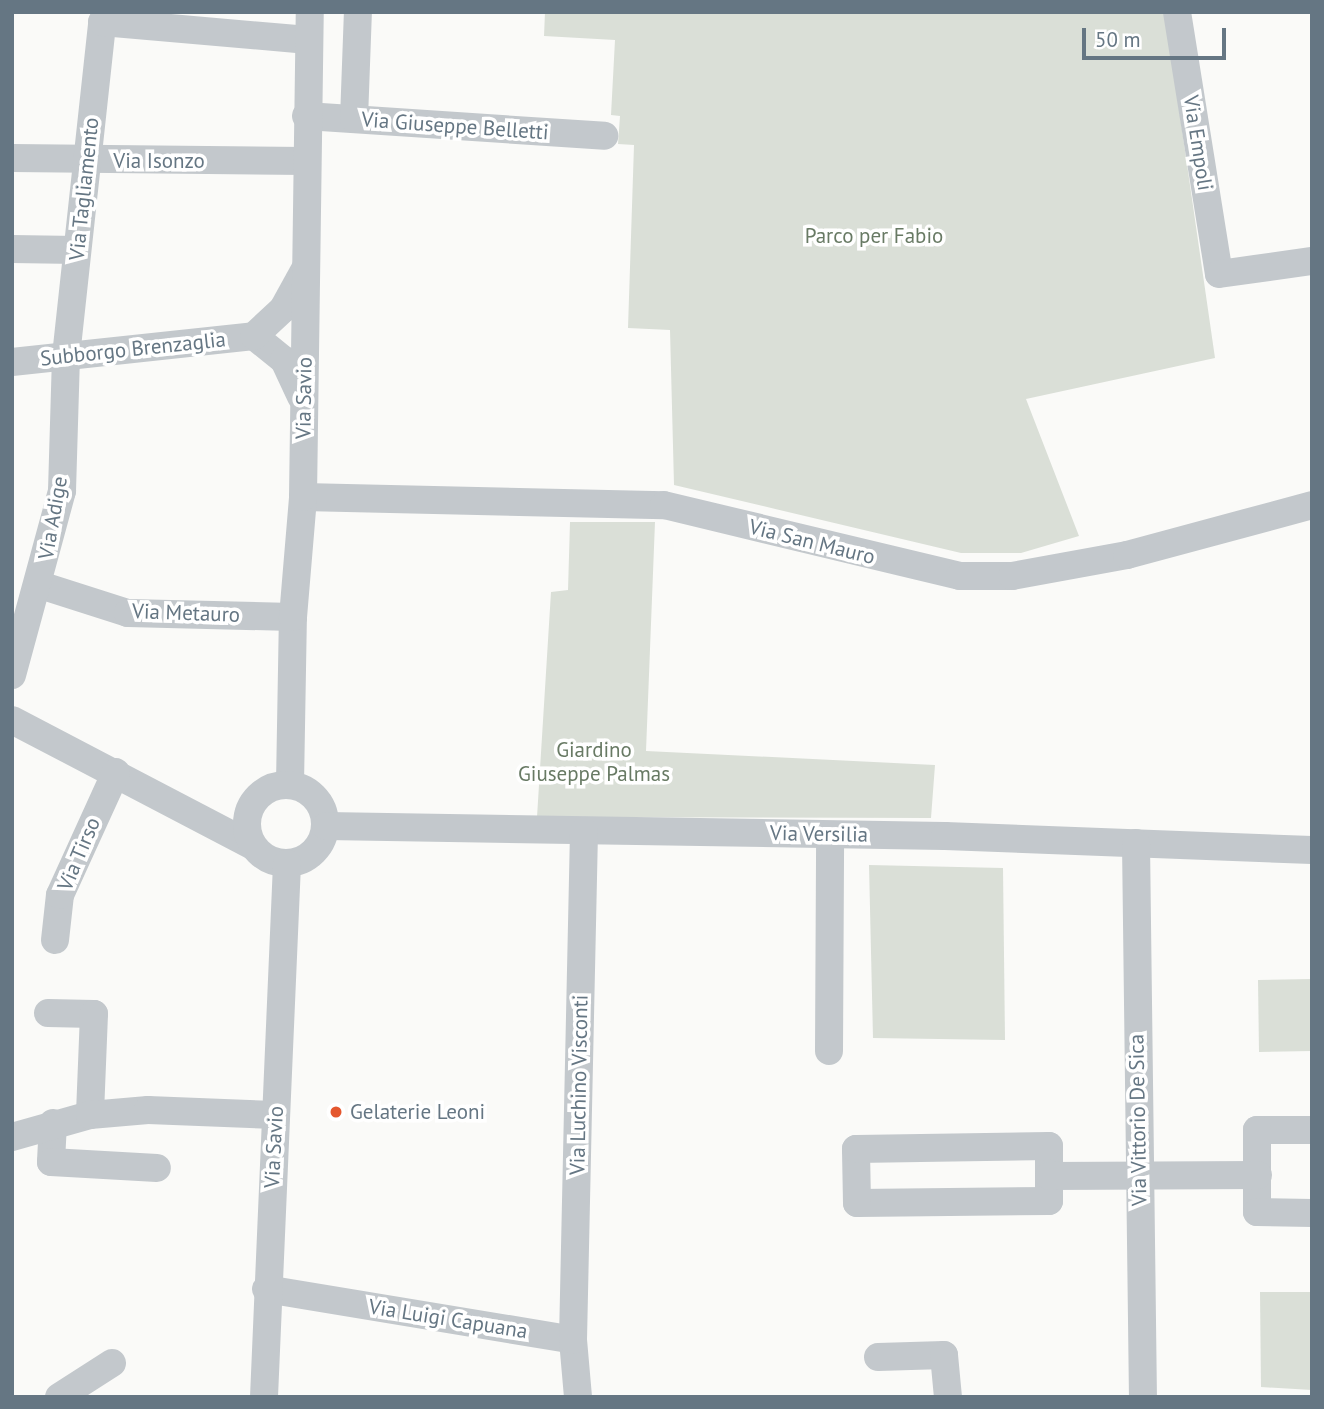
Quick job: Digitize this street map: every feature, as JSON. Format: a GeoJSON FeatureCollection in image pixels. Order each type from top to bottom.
{"type":"FeatureCollection","features":[{"type":"Feature","properties":{"kind":"street","name":"Via Savio"},"geometry":{"type":"LineString","coordinates":[[290,784],[293,617],[303,497],[307,267],[305,161],[310,12]]}},
{"type":"Feature","properties":{"kind":"street"},"geometry":{"type":"LineString","coordinates":[[354,119],[358,12]]}},
{"type":"Feature","properties":{"kind":"street","name":"Via Empoli"},"geometry":{"type":"LineString","coordinates":[[1177,12],[1219,274],[1312,261]]}},
{"type":"Feature","properties":{"kind":"street","name":"Via Tagliamento"},"geometry":{"type":"LineString","coordinates":[[66,356],[102,22],[308,40]]}},
{"type":"Feature","properties":{"kind":"street","name":"Via Giuseppe Belletti"},"geometry":{"type":"LineString","coordinates":[[306,116],[604,136]]}},
{"type":"Feature","properties":{"kind":"street","name":"Via Isonzo"},"geometry":{"type":"LineString","coordinates":[[12,158],[305,161]]}},
{"type":"Feature","properties":{"kind":"street"},"geometry":{"type":"LineString","coordinates":[[12,249],[77,250]]}},
{"type":"Feature","properties":{"kind":"street","name":"Subborgo Brenzaglia"},"geometry":{"type":"LineString","coordinates":[[12,362],[254,336],[283,309],[307,267]]}},
{"type":"Feature","properties":{"kind":"street","name":"Subborgo Brenzaglia"},"geometry":{"type":"LineString","coordinates":[[254,336],[284,360],[303,401]]}},
{"type":"Feature","properties":{"kind":"street","name":"Via Adige"},"geometry":{"type":"LineString","coordinates":[[12,675],[40,585],[62,491],[66,356]]}},
{"type":"Feature","properties":{"kind":"street","name":"Via San Mauro"},"geometry":{"type":"LineString","coordinates":[[303,497],[664,505],[913,566],[999,576],[1034,576],[1312,505]]}},
{"type":"Feature","properties":{"kind":"street","name":"Via Metauro"},"geometry":{"type":"LineString","coordinates":[[40,585],[128,613],[293,617]]}},
{"type":"Feature","properties":{"kind":"street"},"geometry":{"type":"LineString","coordinates":[[12,720],[252,839],[287,863],[313,853],[326,826],[319,801],[290,784],[267,788],[256,797],[252,839]]}},
{"type":"Feature","properties":{"kind":"street","name":"Via Tirso"},"geometry":{"type":"LineString","coordinates":[[55,940],[60,895],[116,772]]}},
{"type":"Feature","properties":{"kind":"street","name":"Via Versilia"},"geometry":{"type":"LineString","coordinates":[[326,826],[830,835],[1312,850]]}},
{"type":"Feature","properties":{"kind":"street","name":"Via Luchino Visconti"},"geometry":{"type":"LineString","coordinates":[[573,1340],[584,831]]}},
{"type":"Feature","properties":{"kind":"street"},"geometry":{"type":"LineString","coordinates":[[829,1051],[830,835]]}},
{"type":"Feature","properties":{"kind":"street","name":"Via Savio"},"geometry":{"type":"LineString","coordinates":[[252,839],[274,870],[286,898]]}},
{"type":"Feature","properties":{"kind":"street","name":"Via Vittorio De Sica"},"geometry":{"type":"LineString","coordinates":[[1136,843],[1143,1397]]}},
{"type":"Feature","properties":{"kind":"street","name":"Via Savio"},"geometry":{"type":"LineString","coordinates":[[264,1397],[266,1289],[287,863]]}},
{"type":"Feature","properties":{"kind":"street"},"geometry":{"type":"LineString","coordinates":[[48,1013],[94,1014],[90,1115]]}},
{"type":"Feature","properties":{"kind":"street"},"geometry":{"type":"LineString","coordinates":[[12,1137],[52,1123],[90,1115],[148,1110],[275,1115]]}},
{"type":"Feature","properties":{"kind":"street"},"geometry":{"type":"LineString","coordinates":[[52,1123],[51,1162],[157,1168]]}},
{"type":"Feature","properties":{"kind":"street"},"geometry":{"type":"LineString","coordinates":[[1312,1130],[1257,1130],[1257,1213],[1312,1213]]}},
{"type":"Feature","properties":{"kind":"street"},"geometry":{"type":"LineString","coordinates":[[1049,1146],[1049,1175],[1049,1201],[857,1203],[856,1149],[1049,1146]]}},
{"type":"Feature","properties":{"kind":"street"},"geometry":{"type":"LineString","coordinates":[[1049,1175],[1258,1175]]}},
{"type":"Feature","properties":{"kind":"street","name":"Via Luigi Capuana"},"geometry":{"type":"LineString","coordinates":[[266,1289],[573,1340]]}},
{"type":"Feature","properties":{"kind":"street"},"geometry":{"type":"LineString","coordinates":[[573,1340],[579,1397]]}},
{"type":"Feature","properties":{"kind":"street"},"geometry":{"type":"LineString","coordinates":[[878,1357],[944,1355],[948,1397]]}},
{"type":"Feature","properties":{"kind":"street"},"geometry":{"type":"LineString","coordinates":[[59,1397],[112,1363]]}},
{"type":"Feature","properties":{"kind":"green space","name":"Parco per Fabio"},"geometry":{"type":"Polygon","coordinates":[[[545,12],[1165,12],[1215,358],[1026,399],[1079,536],[1021,553],[961,553],[674,485],[670,330],[628,328],[634,145],[618,144],[620,116],[611,115],[615,40],[544,36],[545,12]]]}},
{"type":"Feature","properties":{"kind":"green space","name":"Giardino Giuseppe Palmas"},"geometry":{"type":"Polygon","coordinates":[[[570,522],[655,522],[646,751],[935,765],[931,818],[537,817],[551,592],[568,590],[570,522]]]}},
{"type":"Feature","properties":{"kind":"green space"},"geometry":{"type":"Polygon","coordinates":[[[869,865],[1003,868],[1005,1040],[873,1038],[869,865]]]}},
{"type":"Feature","properties":{"kind":"green space"},"geometry":{"type":"Polygon","coordinates":[[[1312,979],[1312,1051],[1259,1052],[1258,980],[1312,979]]]}},
{"type":"Feature","properties":{"kind":"green space"},"geometry":{"type":"Polygon","coordinates":[[[1260,1292],[1312,1292],[1312,1390],[1261,1387],[1260,1292]]]}},
{"type":"Feature","properties":{"kind":"place","name":"Gelaterie Leoni"},"geometry":{"type":"Point","coordinates":[336,1112]}}]}
